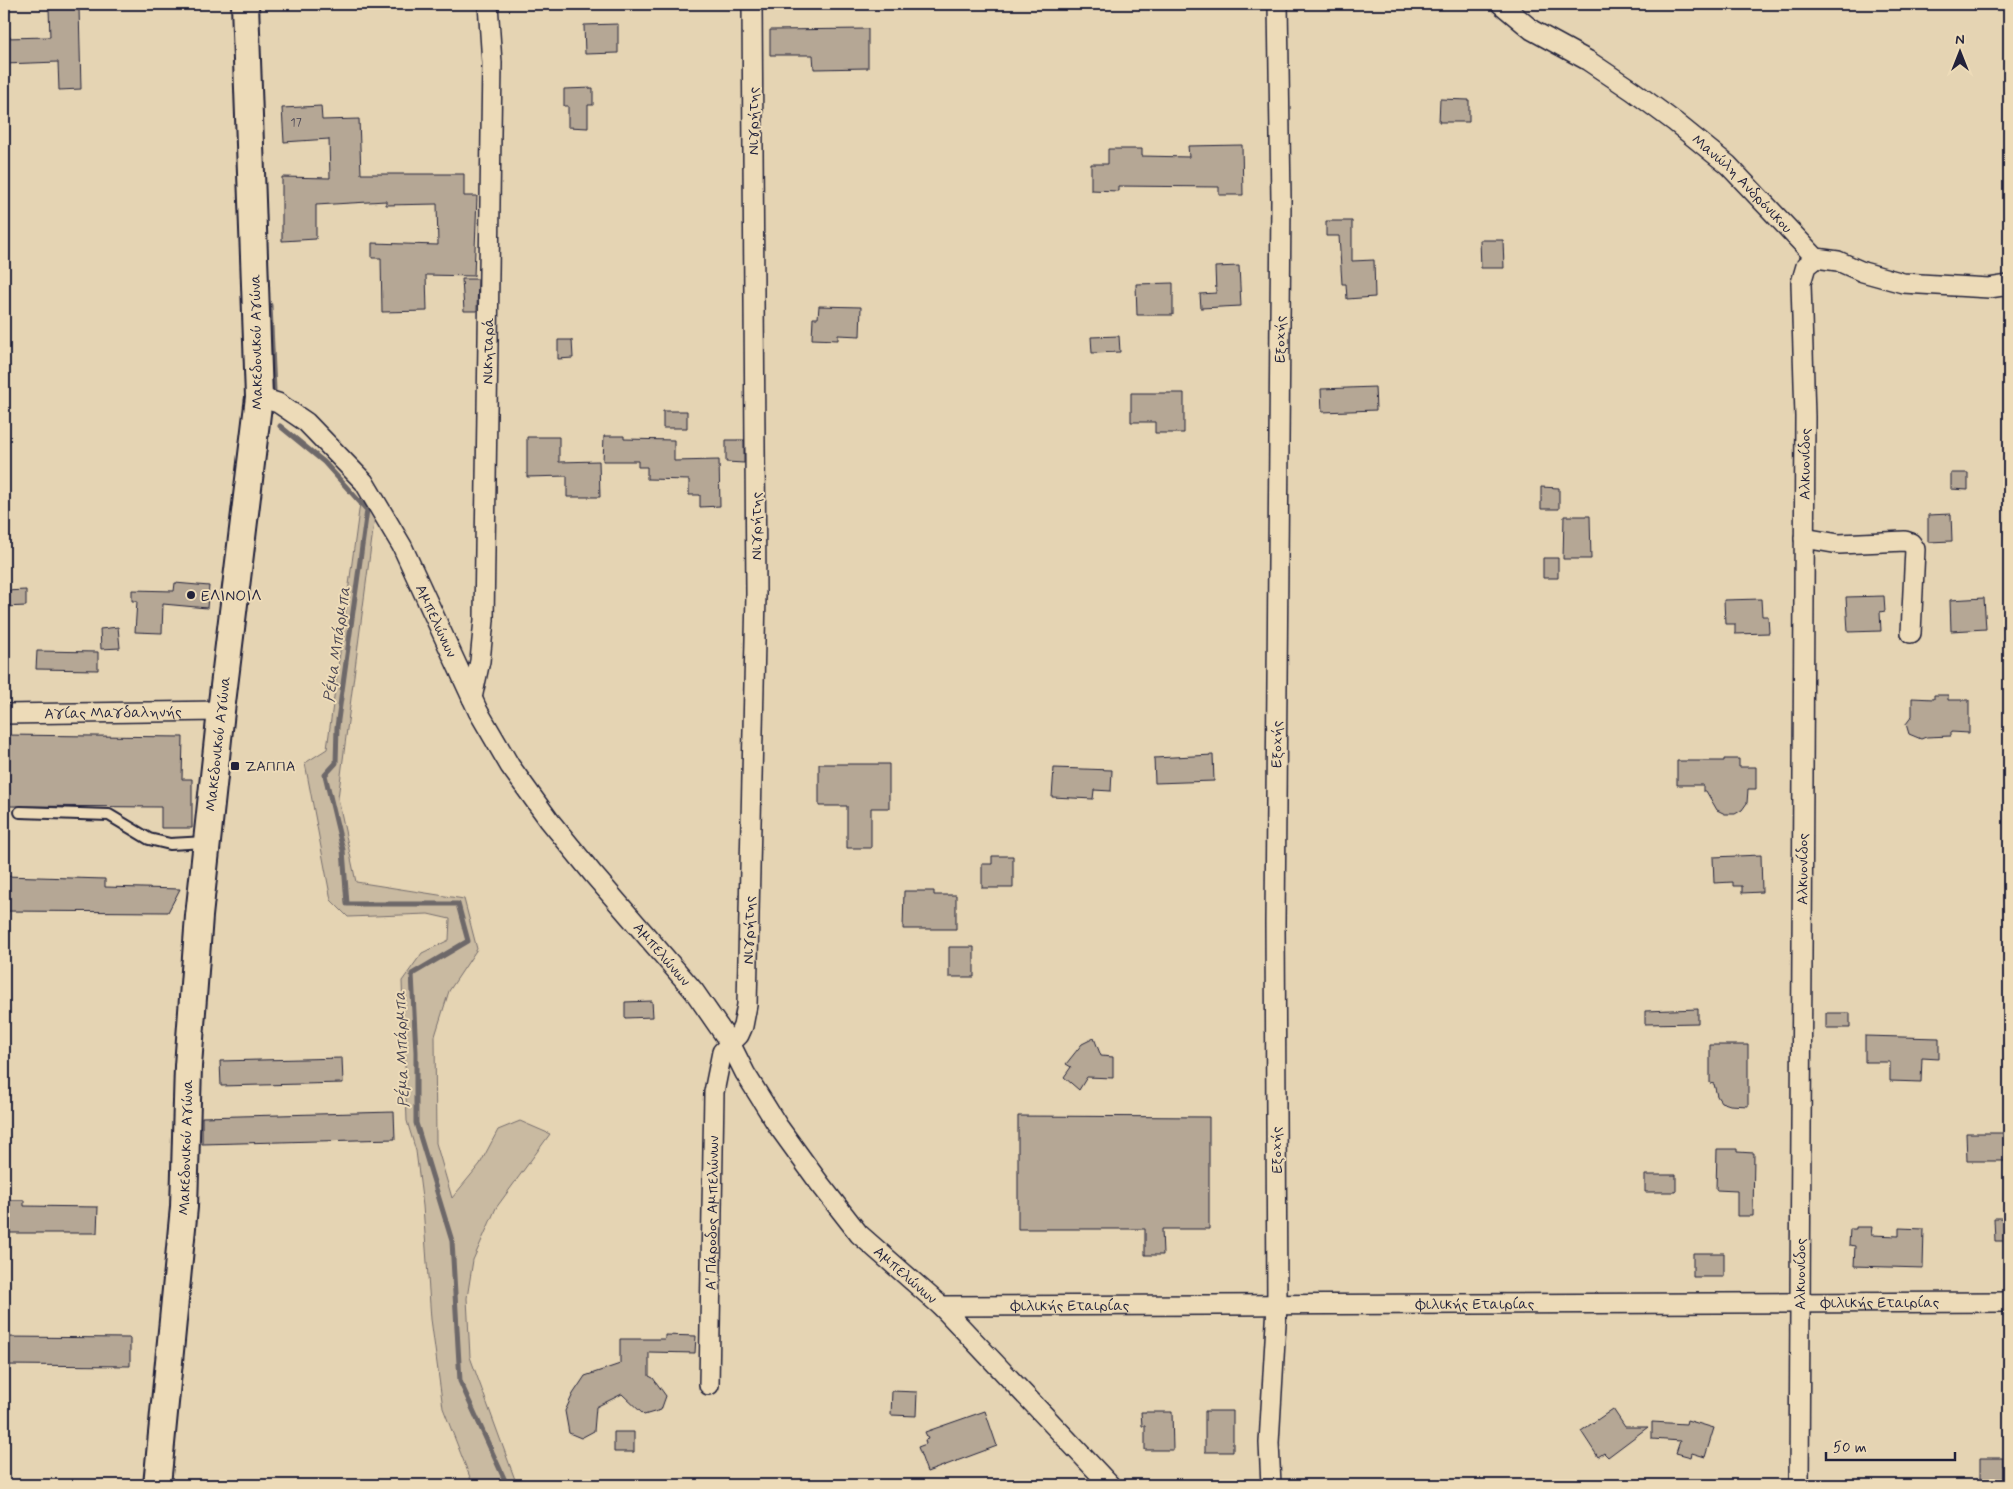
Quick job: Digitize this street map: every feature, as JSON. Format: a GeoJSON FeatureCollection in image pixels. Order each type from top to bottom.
{"type":"FeatureCollection","features":[{"type":"Feature","properties":{"kind":"main road","name":"Μακεδονικού Αγώνα"},"geometry":{"type":"LineString","coordinates":[[157,1485],[184,1207],[188,1066],[206,842],[259,397],[245,4]]}},
{"type":"Feature","properties":{"kind":"street","name":"Νικηταρά"},"geometry":{"type":"LineString","coordinates":[[472,698],[480,660],[484,620],[492,63],[488,4]]}},
{"type":"Feature","properties":{"kind":"street","name":"Νιγρήτης"},"geometry":{"type":"LineString","coordinates":[[730,1043],[739,1035],[743,1026],[747,1005],[756,594],[752,4]]}},
{"type":"Feature","properties":{"kind":"street","name":"Εξοχής"},"geometry":{"type":"LineString","coordinates":[[1271,1485],[1269,1442],[1277,1306],[1275,923],[1281,200],[1278,4]]}},
{"type":"Feature","properties":{"kind":"street","name":"Μανώλη Ανδρόνικου"},"geometry":{"type":"LineString","coordinates":[[1501,4],[1532,30],[1587,60],[1633,90],[1675,122],[1728,165],[1816,258]]}},
{"type":"Feature","properties":{"kind":"street"},"geometry":{"type":"LineString","coordinates":[[1816,258],[1838,261],[1863,272],[1903,283],[1989,288],[2009,285]]}},
{"type":"Feature","properties":{"kind":"street","name":"Αλκυονίδος"},"geometry":{"type":"LineString","coordinates":[[1799,1485],[1805,417],[1801,283],[1806,266],[1816,258]]}},
{"type":"Feature","properties":{"kind":"street","name":"Αμπελώνων"},"geometry":{"type":"LineString","coordinates":[[259,397],[278,403],[306,422],[364,482],[402,546],[472,698],[510,766],[549,820],[694,990],[730,1043],[745,1073],[778,1126],[859,1234],[941,1306],[1110,1485]]}},
{"type":"Feature","properties":{"kind":"street"},"geometry":{"type":"LineString","coordinates":[[1804,538],[1839,544],[1905,541],[1911,543],[1915,549],[1911,633]]}},
{"type":"Feature","properties":{"kind":"street","name":"Αγίας Μαγδαληνής"},"geometry":{"type":"LineString","coordinates":[[4,714],[221,711]]}},
{"type":"Feature","properties":{"kind":"street","name":"Α' Πάροδος Αμπελώνων"},"geometry":{"type":"LineString","coordinates":[[709,1385],[714,1092],[720,1057],[730,1043]]}},
{"type":"Feature","properties":{"kind":"street","name":"Φιλικής Εταιρίας"},"geometry":{"type":"LineString","coordinates":[[941,1306],[2009,1302]]}},
{"type":"Feature","properties":{"kind":"lane"},"geometry":{"type":"LineString","coordinates":[[20,812],[109,815],[149,839],[170,844],[206,842]]}},
{"type":"Feature","properties":{"kind":"shaded area"},"geometry":{"type":"Polygon","coordinates":[[[360,503],[375,515],[338,798],[356,882],[464,899],[477,949],[449,991],[435,1036],[436,1143],[452,1198],[480,1164],[498,1130],[520,1121],[550,1134],[496,1208],[473,1260],[467,1298],[470,1357],[517,1485],[473,1485],[443,1408],[431,1319],[423,1206],[416,1151],[407,1121],[402,981],[422,953],[449,940],[450,919],[428,914],[348,917],[331,900],[305,763],[327,749],[360,503]]]}},
{"type":"Feature","properties":{"kind":"building"},"geometry":{"type":"Polygon","coordinates":[[[79,8],[81,89],[59,90],[58,62],[4,64],[4,38],[50,37],[49,9],[79,8]]]}},
{"type":"Feature","properties":{"kind":"building"},"geometry":{"type":"Polygon","coordinates":[[[618,24],[618,53],[585,54],[584,25],[618,24]]]}},
{"type":"Feature","properties":{"kind":"building"},"geometry":{"type":"Polygon","coordinates":[[[868,29],[868,68],[814,69],[813,55],[770,55],[770,30],[868,29]]]}},
{"type":"Feature","properties":{"kind":"building"},"geometry":{"type":"Polygon","coordinates":[[[593,88],[593,105],[588,105],[588,128],[568,127],[568,106],[564,106],[564,89],[593,88]]]}},
{"type":"Feature","properties":{"kind":"building"},"geometry":{"type":"Polygon","coordinates":[[[1440,99],[1469,100],[1469,122],[1439,122],[1440,99]]]}},
{"type":"Feature","properties":{"kind":"building"},"geometry":{"type":"Polygon","coordinates":[[[321,106],[322,120],[359,119],[361,174],[464,174],[464,196],[477,196],[474,276],[426,275],[427,311],[382,312],[381,258],[372,258],[372,243],[438,245],[437,204],[386,205],[386,201],[316,205],[316,239],[282,241],[282,177],[330,178],[329,139],[284,142],[282,108],[321,106]]]}},
{"type":"Feature","properties":{"kind":"building"},"geometry":{"type":"Polygon","coordinates":[[[1242,145],[1243,195],[1219,195],[1219,187],[1118,186],[1118,191],[1091,190],[1091,164],[1108,164],[1108,149],[1142,149],[1142,156],[1189,157],[1188,146],[1242,145]]]}},
{"type":"Feature","properties":{"kind":"building"},"geometry":{"type":"Polygon","coordinates":[[[1326,221],[1352,221],[1352,261],[1374,260],[1375,297],[1347,299],[1346,284],[1342,284],[1339,236],[1326,236],[1326,221]]]}},
{"type":"Feature","properties":{"kind":"building"},"geometry":{"type":"Polygon","coordinates":[[[1480,240],[1503,240],[1504,268],[1481,268],[1480,240]]]}},
{"type":"Feature","properties":{"kind":"building"},"geometry":{"type":"Polygon","coordinates":[[[1239,266],[1241,306],[1201,308],[1200,294],[1216,293],[1215,267],[1239,266]]]}},
{"type":"Feature","properties":{"kind":"building"},"geometry":{"type":"Polygon","coordinates":[[[462,279],[478,279],[477,311],[464,311],[462,279]]]}},
{"type":"Feature","properties":{"kind":"building"},"geometry":{"type":"Polygon","coordinates":[[[1173,283],[1173,315],[1137,315],[1136,284],[1173,283]]]}},
{"type":"Feature","properties":{"kind":"building"},"geometry":{"type":"Polygon","coordinates":[[[819,306],[861,307],[860,336],[838,335],[838,340],[812,339],[813,318],[818,318],[819,306]]]}},
{"type":"Feature","properties":{"kind":"building"},"geometry":{"type":"Polygon","coordinates":[[[1119,336],[1120,352],[1092,353],[1091,337],[1119,336]]]}},
{"type":"Feature","properties":{"kind":"building"},"geometry":{"type":"Polygon","coordinates":[[[558,340],[572,340],[573,358],[558,359],[558,340]]]}},
{"type":"Feature","properties":{"kind":"building"},"geometry":{"type":"Polygon","coordinates":[[[1375,387],[1376,410],[1322,412],[1321,389],[1375,387]]]}},
{"type":"Feature","properties":{"kind":"building"},"geometry":{"type":"Polygon","coordinates":[[[1131,393],[1184,393],[1184,433],[1155,433],[1155,422],[1131,422],[1131,393]]]}},
{"type":"Feature","properties":{"kind":"building"},"geometry":{"type":"Polygon","coordinates":[[[663,411],[687,411],[687,428],[663,428],[663,411]]]}},
{"type":"Feature","properties":{"kind":"building"},"geometry":{"type":"Polygon","coordinates":[[[604,436],[624,436],[624,439],[674,440],[674,461],[719,460],[720,506],[700,507],[700,495],[689,495],[689,480],[647,479],[647,467],[638,467],[638,461],[603,461],[604,436]]]}},
{"type":"Feature","properties":{"kind":"building"},"geometry":{"type":"Polygon","coordinates":[[[527,437],[559,437],[559,462],[599,461],[600,497],[567,497],[567,476],[527,477],[527,437]]]}},
{"type":"Feature","properties":{"kind":"building"},"geometry":{"type":"Polygon","coordinates":[[[726,440],[744,440],[744,463],[726,462],[726,440]]]}},
{"type":"Feature","properties":{"kind":"building"},"geometry":{"type":"Polygon","coordinates":[[[1951,473],[1968,473],[1968,490],[1951,489],[1951,473]]]}},
{"type":"Feature","properties":{"kind":"building"},"geometry":{"type":"Polygon","coordinates":[[[1541,487],[1559,488],[1559,509],[1541,509],[1541,487]]]}},
{"type":"Feature","properties":{"kind":"building"},"geometry":{"type":"Polygon","coordinates":[[[1951,514],[1952,541],[1928,542],[1928,515],[1951,514]]]}},
{"type":"Feature","properties":{"kind":"building"},"geometry":{"type":"Polygon","coordinates":[[[1564,516],[1590,516],[1591,559],[1563,559],[1564,516]]]}},
{"type":"Feature","properties":{"kind":"building"},"geometry":{"type":"Polygon","coordinates":[[[1543,558],[1558,558],[1558,578],[1543,578],[1543,558]]]}},
{"type":"Feature","properties":{"kind":"building"},"geometry":{"type":"Polygon","coordinates":[[[175,583],[209,586],[207,608],[163,604],[162,633],[135,632],[137,601],[132,601],[132,590],[174,591],[175,583]]]}},
{"type":"Feature","properties":{"kind":"building"},"geometry":{"type":"Polygon","coordinates":[[[26,590],[26,606],[4,607],[4,591],[26,590]]]}},
{"type":"Feature","properties":{"kind":"building"},"geometry":{"type":"Polygon","coordinates":[[[1884,596],[1885,611],[1880,612],[1881,631],[1848,632],[1846,597],[1884,596]]]}},
{"type":"Feature","properties":{"kind":"building"},"geometry":{"type":"Polygon","coordinates":[[[1984,598],[1986,629],[1951,631],[1950,600],[1984,598]]]}},
{"type":"Feature","properties":{"kind":"building"},"geometry":{"type":"Polygon","coordinates":[[[1761,599],[1762,616],[1768,616],[1769,633],[1735,634],[1735,624],[1725,624],[1724,600],[1761,599]]]}},
{"type":"Feature","properties":{"kind":"building"},"geometry":{"type":"Polygon","coordinates":[[[118,627],[120,648],[101,649],[100,629],[118,627]]]}},
{"type":"Feature","properties":{"kind":"building"},"geometry":{"type":"Polygon","coordinates":[[[37,651],[98,652],[98,670],[36,669],[37,651]]]}},
{"type":"Feature","properties":{"kind":"building"},"geometry":{"type":"Polygon","coordinates":[[[1934,695],[1948,695],[1948,700],[1969,700],[1969,733],[1951,732],[1951,736],[1921,739],[1909,734],[1906,724],[1912,716],[1912,698],[1934,699],[1934,695]]]}},
{"type":"Feature","properties":{"kind":"building"},"geometry":{"type":"Polygon","coordinates":[[[6,735],[183,737],[182,779],[192,779],[192,828],[161,828],[161,807],[4,806],[6,735]]]}},
{"type":"Feature","properties":{"kind":"building"},"geometry":{"type":"Polygon","coordinates":[[[1213,755],[1214,781],[1155,783],[1154,758],[1213,755]]]}},
{"type":"Feature","properties":{"kind":"building"},"geometry":{"type":"Polygon","coordinates":[[[1724,759],[1739,759],[1739,767],[1756,767],[1756,789],[1748,789],[1747,803],[1742,810],[1735,814],[1725,814],[1717,810],[1706,791],[1703,791],[1703,785],[1677,785],[1677,761],[1724,761],[1724,759]]]}},
{"type":"Feature","properties":{"kind":"building"},"geometry":{"type":"Polygon","coordinates":[[[819,764],[889,764],[889,808],[871,808],[871,848],[847,848],[847,806],[819,806],[819,764]]]}},
{"type":"Feature","properties":{"kind":"building"},"geometry":{"type":"Polygon","coordinates":[[[1054,768],[1112,770],[1111,791],[1094,790],[1093,799],[1052,797],[1054,768]]]}},
{"type":"Feature","properties":{"kind":"building"},"geometry":{"type":"Polygon","coordinates":[[[1761,855],[1762,892],[1742,893],[1742,886],[1733,886],[1733,882],[1714,883],[1713,857],[1761,855]]]}},
{"type":"Feature","properties":{"kind":"building"},"geometry":{"type":"Polygon","coordinates":[[[992,856],[1013,856],[1013,888],[982,888],[982,864],[992,864],[992,856]]]}},
{"type":"Feature","properties":{"kind":"building"},"geometry":{"type":"Polygon","coordinates":[[[4,876],[105,879],[105,887],[180,889],[168,912],[4,911],[4,876]]]}},
{"type":"Feature","properties":{"kind":"building"},"geometry":{"type":"Polygon","coordinates":[[[904,891],[934,891],[934,895],[956,895],[956,929],[903,929],[904,891]]]}},
{"type":"Feature","properties":{"kind":"building"},"geometry":{"type":"Polygon","coordinates":[[[949,947],[974,947],[974,977],[949,977],[949,947]]]}},
{"type":"Feature","properties":{"kind":"building"},"geometry":{"type":"Polygon","coordinates":[[[652,1001],[653,1017],[625,1018],[625,1002],[652,1001]]]}},
{"type":"Feature","properties":{"kind":"building"},"geometry":{"type":"Polygon","coordinates":[[[1698,1009],[1698,1023],[1645,1024],[1645,1011],[1698,1009]]]}},
{"type":"Feature","properties":{"kind":"building"},"geometry":{"type":"Polygon","coordinates":[[[1826,1013],[1850,1013],[1850,1028],[1826,1028],[1826,1013]]]}},
{"type":"Feature","properties":{"kind":"building"},"geometry":{"type":"Polygon","coordinates":[[[1865,1036],[1939,1038],[1939,1059],[1922,1058],[1921,1082],[1890,1081],[1890,1062],[1865,1062],[1865,1036]]]}},
{"type":"Feature","properties":{"kind":"building"},"geometry":{"type":"Polygon","coordinates":[[[1094,1038],[1101,1056],[1113,1057],[1113,1078],[1087,1077],[1079,1090],[1064,1077],[1071,1067],[1066,1064],[1082,1044],[1094,1038]]]}},
{"type":"Feature","properties":{"kind":"building"},"geometry":{"type":"Polygon","coordinates":[[[1710,1045],[1748,1045],[1748,1106],[1730,1105],[1721,1102],[1717,1096],[1714,1084],[1710,1083],[1710,1045]]]}},
{"type":"Feature","properties":{"kind":"building"},"geometry":{"type":"Polygon","coordinates":[[[342,1058],[343,1083],[221,1086],[220,1061],[342,1058]]]}},
{"type":"Feature","properties":{"kind":"building"},"geometry":{"type":"Polygon","coordinates":[[[394,1112],[395,1139],[202,1144],[202,1117],[394,1112]]]}},
{"type":"Feature","properties":{"kind":"building"},"geometry":{"type":"Polygon","coordinates":[[[1018,1116],[1209,1117],[1209,1229],[1162,1229],[1163,1255],[1145,1255],[1145,1229],[1018,1229],[1018,1116]]]}},
{"type":"Feature","properties":{"kind":"building"},"geometry":{"type":"Polygon","coordinates":[[[1966,1133],[2009,1133],[2009,1161],[1967,1161],[1966,1133]]]}},
{"type":"Feature","properties":{"kind":"building"},"geometry":{"type":"Polygon","coordinates":[[[1717,1149],[1737,1149],[1737,1152],[1754,1153],[1753,1216],[1737,1216],[1737,1191],[1716,1190],[1717,1149]]]}},
{"type":"Feature","properties":{"kind":"building"},"geometry":{"type":"Polygon","coordinates":[[[1645,1175],[1676,1175],[1676,1192],[1645,1192],[1645,1175]]]}},
{"type":"Feature","properties":{"kind":"building"},"geometry":{"type":"Polygon","coordinates":[[[8,1200],[24,1200],[24,1206],[98,1207],[97,1233],[4,1233],[4,1206],[8,1206],[8,1200]]]}},
{"type":"Feature","properties":{"kind":"building"},"geometry":{"type":"Polygon","coordinates":[[[1994,1218],[2009,1218],[2009,1241],[1995,1241],[1994,1218]]]}},
{"type":"Feature","properties":{"kind":"building"},"geometry":{"type":"Polygon","coordinates":[[[1856,1227],[1872,1227],[1871,1235],[1899,1236],[1899,1228],[1924,1229],[1923,1268],[1854,1266],[1855,1246],[1849,1245],[1850,1229],[1856,1229],[1856,1227]]]}},
{"type":"Feature","properties":{"kind":"building"},"geometry":{"type":"Polygon","coordinates":[[[1693,1253],[1724,1253],[1724,1277],[1693,1277],[1693,1253]]]}},
{"type":"Feature","properties":{"kind":"building"},"geometry":{"type":"Polygon","coordinates":[[[665,1335],[696,1336],[695,1353],[649,1352],[649,1376],[653,1378],[666,1396],[661,1410],[644,1415],[622,1394],[596,1407],[594,1431],[581,1438],[569,1433],[565,1411],[573,1394],[585,1376],[620,1364],[620,1339],[665,1339],[665,1335]]]}},
{"type":"Feature","properties":{"kind":"building"},"geometry":{"type":"Polygon","coordinates":[[[4,1337],[130,1338],[130,1366],[4,1365],[4,1337]]]}},
{"type":"Feature","properties":{"kind":"building"},"geometry":{"type":"Polygon","coordinates":[[[892,1391],[917,1392],[916,1416],[891,1415],[892,1391]]]}},
{"type":"Feature","properties":{"kind":"building"},"geometry":{"type":"Polygon","coordinates":[[[1613,1409],[1625,1427],[1648,1427],[1608,1457],[1604,1453],[1598,1457],[1581,1431],[1613,1409]]]}},
{"type":"Feature","properties":{"kind":"building"},"geometry":{"type":"Polygon","coordinates":[[[985,1411],[997,1446],[927,1472],[918,1447],[926,1444],[925,1440],[928,1439],[925,1432],[985,1411]]]}},
{"type":"Feature","properties":{"kind":"building"},"geometry":{"type":"Polygon","coordinates":[[[1205,1411],[1233,1411],[1233,1452],[1205,1452],[1205,1411]]]}},
{"type":"Feature","properties":{"kind":"building"},"geometry":{"type":"Polygon","coordinates":[[[1141,1412],[1172,1412],[1173,1450],[1145,1450],[1145,1426],[1142,1426],[1141,1412]]]}},
{"type":"Feature","properties":{"kind":"building"},"geometry":{"type":"Polygon","coordinates":[[[1687,1420],[1714,1428],[1705,1457],[1692,1453],[1691,1457],[1676,1453],[1680,1441],[1652,1439],[1652,1422],[1686,1424],[1687,1420]]]}},
{"type":"Feature","properties":{"kind":"building"},"geometry":{"type":"Polygon","coordinates":[[[614,1432],[634,1432],[634,1452],[614,1452],[614,1432]]]}},
{"type":"Feature","properties":{"kind":"building"},"geometry":{"type":"Polygon","coordinates":[[[1980,1458],[2003,1458],[2003,1466],[2009,1466],[2009,1485],[1980,1485],[1980,1458]]]}},
{"type":"Feature","properties":{"kind":"waterway","name":"Ρέμα Μπάρμπα"},"geometry":{"type":"LineString","coordinates":[[270,305],[274,390]]}},
{"type":"Feature","properties":{"kind":"waterway","name":"Ρέμα Μπάρμπα"},"geometry":{"type":"LineString","coordinates":[[280,426],[324,462],[367,510],[337,727],[336,763],[325,775],[343,850],[347,904],[458,904],[468,941],[412,974],[416,1052],[416,1123],[452,1241],[460,1381],[507,1485]]}},
{"type":"Feature","properties":{"kind":"place","name":"ΕΛΙΝΟΙΛ"},"geometry":{"type":"Point","coordinates":[191,595]}},
{"type":"Feature","properties":{"kind":"place","name":"ΖΑΠΠΑ"},"geometry":{"type":"Point","coordinates":[235,766]}}]}
